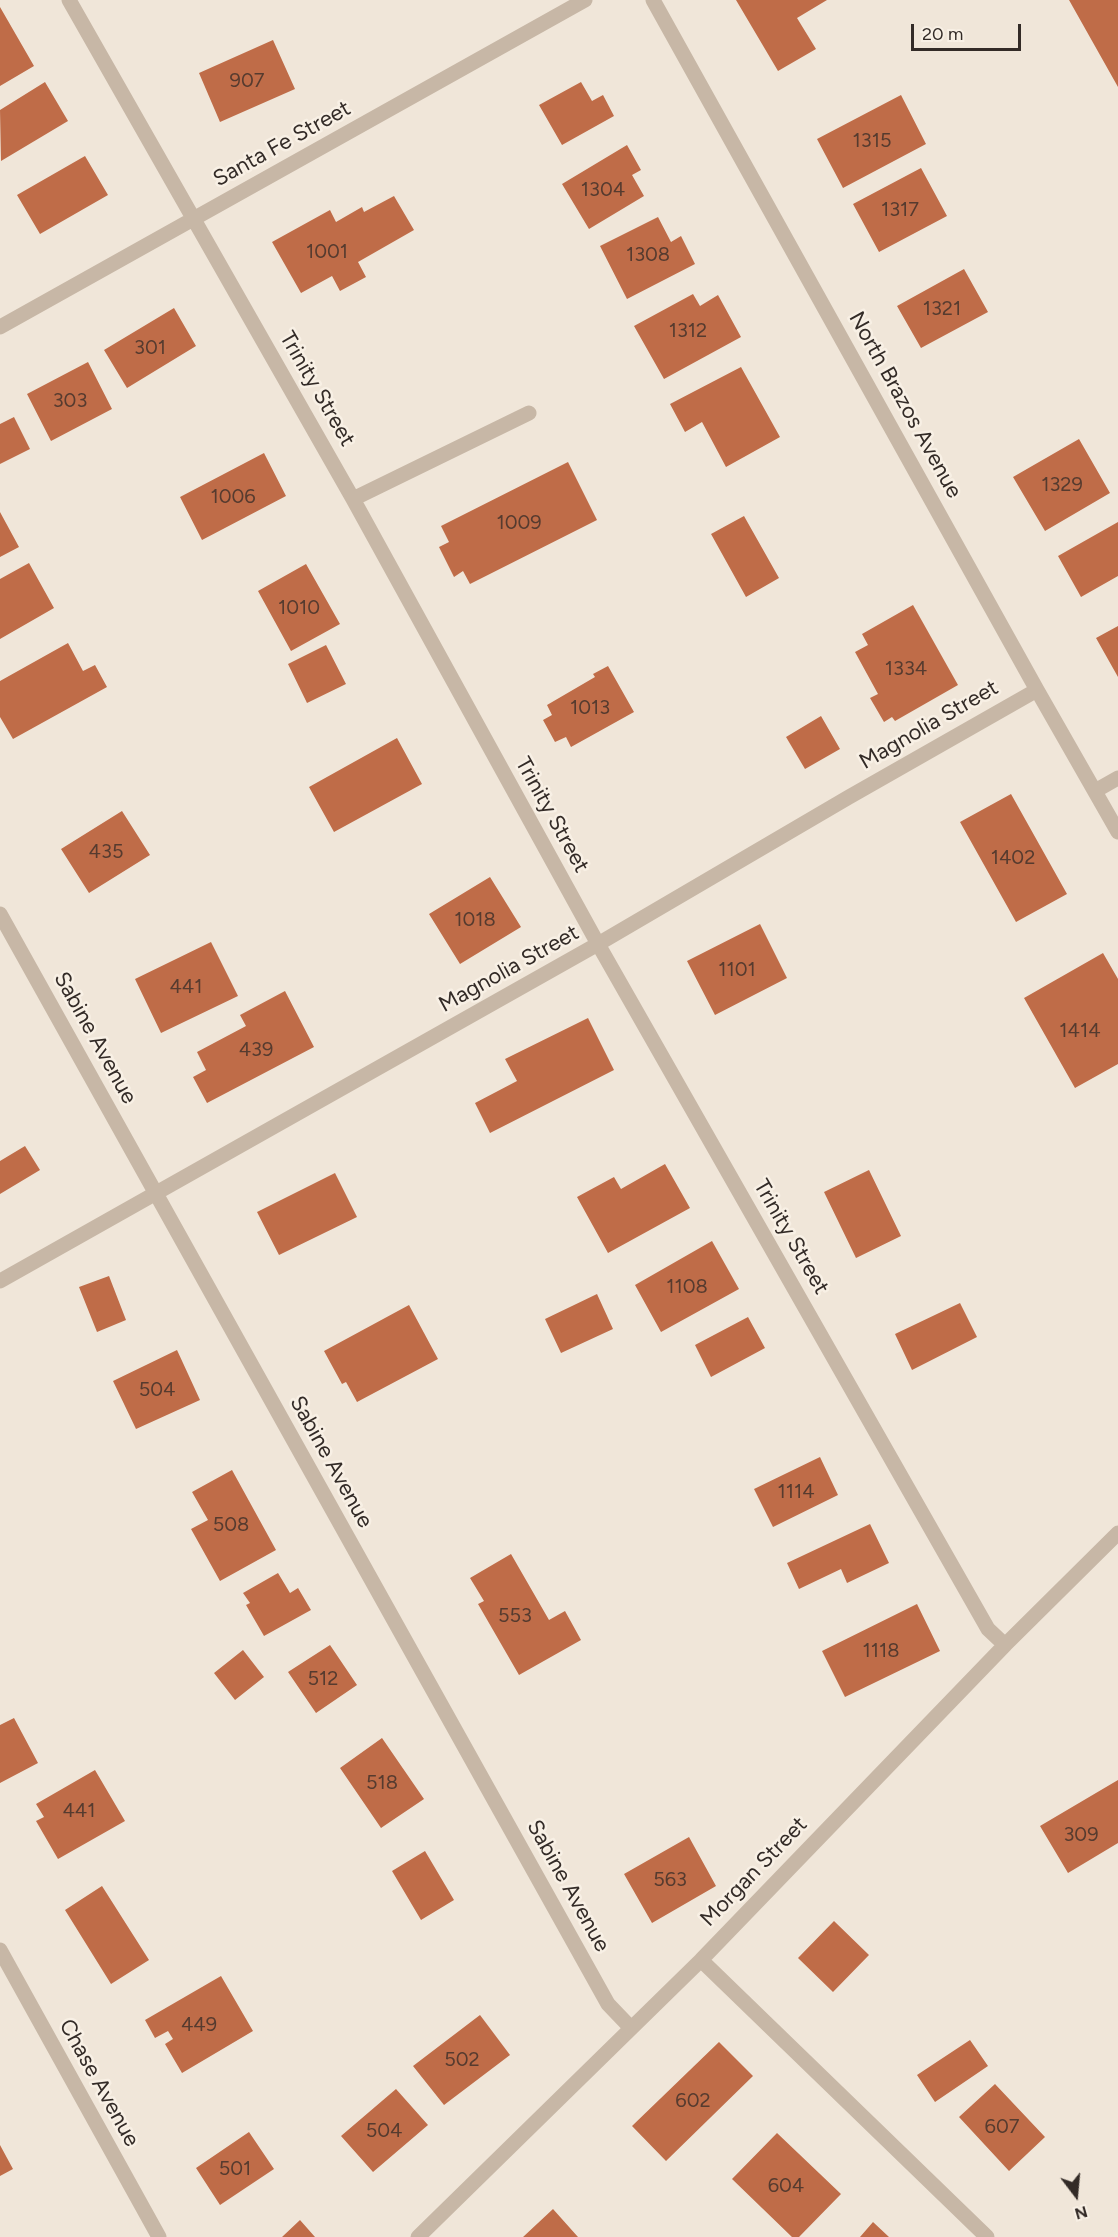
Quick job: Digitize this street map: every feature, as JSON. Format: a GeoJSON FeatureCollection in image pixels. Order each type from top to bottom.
{"type":"FeatureCollection","features":[{"type":"Feature","properties":{"kind":"street","name":"Trinity Street"},"geometry":{"type":"LineString","coordinates":[[69,0],[353,499],[598,944],[988,1629],[1005,1645]]}},
{"type":"Feature","properties":{"kind":"street","name":"Santa Fe Street"},"geometry":{"type":"LineString","coordinates":[[0,327],[585,0]]}},
{"type":"Feature","properties":{"kind":"street","name":"North Brazos Avenue"},"geometry":{"type":"LineString","coordinates":[[653,0],[1118,832]]}},
{"type":"Feature","properties":{"kind":"street"},"geometry":{"type":"LineString","coordinates":[[353,499],[530,413]]}},
{"type":"Feature","properties":{"kind":"street","name":"Magnolia Street"},"geometry":{"type":"LineString","coordinates":[[0,1281],[598,944],[1037,690]]}},
{"type":"Feature","properties":{"kind":"street"},"geometry":{"type":"LineString","coordinates":[[1095,791],[1118,778]]}},
{"type":"Feature","properties":{"kind":"street","name":"Sabine Avenue"},"geometry":{"type":"LineString","coordinates":[[0,914],[608,2004],[630,2027]]}},
{"type":"Feature","properties":{"kind":"street","name":"Morgan Street"},"geometry":{"type":"LineString","coordinates":[[418,2237],[701,1960],[1005,1645],[1118,1533]]}},
{"type":"Feature","properties":{"kind":"street","name":"Chase Avenue"},"geometry":{"type":"LineString","coordinates":[[0,1950],[157,2236]]}},
{"type":"Feature","properties":{"kind":"street"},"geometry":{"type":"LineString","coordinates":[[701,1960],[987,2237]]}},
{"type":"Feature","properties":{"kind":"building"},"geometry":{"type":"Polygon","coordinates":[[[736,0],[827,0],[797,18],[816,49],[778,71],[736,0]]]}},
{"type":"Feature","properties":{"kind":"building"},"geometry":{"type":"Polygon","coordinates":[[[1069,0],[1118,0],[1118,87],[1069,0]]]}},
{"type":"Feature","properties":{"kind":"building"},"geometry":{"type":"Polygon","coordinates":[[[0,7],[34,66],[0,86],[0,7]]]}},
{"type":"Feature","properties":{"kind":"building"},"geometry":{"type":"Polygon","coordinates":[[[273,40],[295,89],[220,122],[199,73],[273,40]]]}},
{"type":"Feature","properties":{"kind":"building"},"geometry":{"type":"Polygon","coordinates":[[[45,82],[68,121],[1,161],[0,110],[45,82]]]}},
{"type":"Feature","properties":{"kind":"building"},"geometry":{"type":"Polygon","coordinates":[[[581,82],[592,101],[603,95],[614,116],[562,145],[539,105],[581,82]]]}},
{"type":"Feature","properties":{"kind":"building"},"geometry":{"type":"Polygon","coordinates":[[[901,95],[926,144],[843,188],[817,139],[901,95]]]}},
{"type":"Feature","properties":{"kind":"building"},"geometry":{"type":"Polygon","coordinates":[[[627,145],[641,170],[632,175],[644,196],[589,229],[562,184],[627,145]]]}},
{"type":"Feature","properties":{"kind":"building"},"geometry":{"type":"Polygon","coordinates":[[[85,156],[108,195],[40,234],[17,195],[85,156]]]}},
{"type":"Feature","properties":{"kind":"building"},"geometry":{"type":"Polygon","coordinates":[[[921,168],[947,216],[879,252],[853,204],[921,168]]]}},
{"type":"Feature","properties":{"kind":"building"},"geometry":{"type":"Polygon","coordinates":[[[394,196],[414,230],[358,262],[366,277],[340,291],[332,276],[301,293],[272,242],[330,210],[336,222],[362,207],[364,212],[394,196]]]}},
{"type":"Feature","properties":{"kind":"building"},"geometry":{"type":"Polygon","coordinates":[[[658,217],[671,242],[681,236],[695,264],[627,299],[600,246],[658,217]]]}},
{"type":"Feature","properties":{"kind":"building"},"geometry":{"type":"Polygon","coordinates":[[[964,269],[988,312],[921,348],[897,306],[964,269]]]}},
{"type":"Feature","properties":{"kind":"building"},"geometry":{"type":"Polygon","coordinates":[[[693,294],[700,306],[718,295],[741,337],[664,379],[634,326],[693,294]]]}},
{"type":"Feature","properties":{"kind":"building"},"geometry":{"type":"Polygon","coordinates":[[[174,308],[196,346],[127,388],[104,350],[174,308]]]}},
{"type":"Feature","properties":{"kind":"building"},"geometry":{"type":"Polygon","coordinates":[[[88,362],[112,409],[51,441],[27,394],[88,362]]]}},
{"type":"Feature","properties":{"kind":"building"},"geometry":{"type":"Polygon","coordinates":[[[741,367],[780,437],[726,467],[702,422],[685,432],[670,404],[741,367]]]}},
{"type":"Feature","properties":{"kind":"building"},"geometry":{"type":"Polygon","coordinates":[[[14,417],[30,449],[0,464],[0,424],[14,417]]]}},
{"type":"Feature","properties":{"kind":"building"},"geometry":{"type":"Polygon","coordinates":[[[1079,439],[1110,493],[1045,531],[1013,477],[1079,439]]]}},
{"type":"Feature","properties":{"kind":"building"},"geometry":{"type":"Polygon","coordinates":[[[264,453],[286,496],[202,540],[180,497],[264,453]]]}},
{"type":"Feature","properties":{"kind":"building"},"geometry":{"type":"Polygon","coordinates":[[[568,462],[597,520],[470,584],[463,571],[454,577],[439,547],[449,542],[441,526],[568,462]]]}},
{"type":"Feature","properties":{"kind":"building"},"geometry":{"type":"Polygon","coordinates":[[[0,512],[19,547],[0,557],[0,512]]]}},
{"type":"Feature","properties":{"kind":"building"},"geometry":{"type":"Polygon","coordinates":[[[744,516],[779,578],[746,597],[711,534],[744,516]]]}},
{"type":"Feature","properties":{"kind":"building"},"geometry":{"type":"Polygon","coordinates":[[[1118,522],[1118,576],[1081,597],[1058,556],[1118,522]]]}},
{"type":"Feature","properties":{"kind":"building"},"geometry":{"type":"Polygon","coordinates":[[[29,563],[54,608],[0,639],[0,579],[29,563]]]}},
{"type":"Feature","properties":{"kind":"building"},"geometry":{"type":"Polygon","coordinates":[[[306,564],[340,624],[291,651],[258,591],[306,564]]]}},
{"type":"Feature","properties":{"kind":"building"},"geometry":{"type":"Polygon","coordinates":[[[913,605],[958,685],[895,721],[892,717],[884,722],[870,698],[878,694],[855,652],[868,645],[862,634],[913,605]]]}},
{"type":"Feature","properties":{"kind":"building"},"geometry":{"type":"Polygon","coordinates":[[[1118,626],[1118,677],[1096,638],[1118,626]]]}},
{"type":"Feature","properties":{"kind":"building"},"geometry":{"type":"Polygon","coordinates":[[[68,643],[83,671],[95,665],[107,687],[13,739],[0,717],[0,681],[68,643]]]}},
{"type":"Feature","properties":{"kind":"building"},"geometry":{"type":"Polygon","coordinates":[[[326,645],[346,684],[307,703],[288,664],[326,645]]]}},
{"type":"Feature","properties":{"kind":"building"},"geometry":{"type":"Polygon","coordinates":[[[608,666],[634,712],[571,747],[566,737],[555,742],[543,720],[552,715],[547,705],[595,677],[593,674],[608,666]]]}},
{"type":"Feature","properties":{"kind":"building"},"geometry":{"type":"Polygon","coordinates":[[[821,716],[840,749],[805,769],[786,737],[821,716]]]}},
{"type":"Feature","properties":{"kind":"building"},"geometry":{"type":"Polygon","coordinates":[[[397,738],[422,784],[334,832],[309,787],[397,738]]]}},
{"type":"Feature","properties":{"kind":"building"},"geometry":{"type":"Polygon","coordinates":[[[1011,794],[1067,894],[1016,922],[960,822],[1011,794]]]}},
{"type":"Feature","properties":{"kind":"building"},"geometry":{"type":"Polygon","coordinates":[[[122,811],[150,855],[89,893],[61,849],[122,811]]]}},
{"type":"Feature","properties":{"kind":"building"},"geometry":{"type":"Polygon","coordinates":[[[490,877],[521,927],[460,964],[429,914],[490,877]]]}},
{"type":"Feature","properties":{"kind":"building"},"geometry":{"type":"Polygon","coordinates":[[[760,924],[787,978],[715,1015],[687,961],[760,924]]]}},
{"type":"Feature","properties":{"kind":"building"},"geometry":{"type":"Polygon","coordinates":[[[211,942],[238,996],[161,1033],[135,979],[211,942]]]}},
{"type":"Feature","properties":{"kind":"building"},"geometry":{"type":"Polygon","coordinates":[[[1103,953],[1118,979],[1118,1064],[1075,1088],[1024,998],[1103,953]]]}},
{"type":"Feature","properties":{"kind":"building"},"geometry":{"type":"Polygon","coordinates":[[[285,991],[314,1047],[207,1103],[193,1077],[206,1070],[197,1052],[246,1026],[240,1015],[285,991]]]}},
{"type":"Feature","properties":{"kind":"building"},"geometry":{"type":"Polygon","coordinates":[[[588,1018],[614,1070],[490,1133],[475,1103],[517,1081],[505,1059],[588,1018]]]}},
{"type":"Feature","properties":{"kind":"building"},"geometry":{"type":"Polygon","coordinates":[[[25,1146],[40,1170],[0,1194],[0,1161],[25,1146]]]}},
{"type":"Feature","properties":{"kind":"building"},"geometry":{"type":"Polygon","coordinates":[[[665,1164],[690,1208],[608,1253],[577,1197],[614,1177],[621,1189],[665,1164]]]}},
{"type":"Feature","properties":{"kind":"building"},"geometry":{"type":"Polygon","coordinates":[[[869,1170],[901,1236],[856,1258],[824,1192],[869,1170]]]}},
{"type":"Feature","properties":{"kind":"building"},"geometry":{"type":"Polygon","coordinates":[[[335,1173],[357,1217],[279,1255],[257,1212],[335,1173]]]}},
{"type":"Feature","properties":{"kind":"building"},"geometry":{"type":"Polygon","coordinates":[[[712,1241],[739,1289],[661,1332],[635,1285],[712,1241]]]}},
{"type":"Feature","properties":{"kind":"building"},"geometry":{"type":"Polygon","coordinates":[[[109,1276],[126,1320],[97,1332],[79,1287],[109,1276]]]}},
{"type":"Feature","properties":{"kind":"building"},"geometry":{"type":"Polygon","coordinates":[[[597,1294],[613,1329],[561,1353],[545,1319],[597,1294]]]}},
{"type":"Feature","properties":{"kind":"building"},"geometry":{"type":"Polygon","coordinates":[[[960,1303],[977,1337],[912,1370],[895,1334],[960,1303]]]}},
{"type":"Feature","properties":{"kind":"building"},"geometry":{"type":"Polygon","coordinates":[[[409,1305],[438,1359],[357,1402],[346,1382],[342,1384],[324,1351],[409,1305]]]}},
{"type":"Feature","properties":{"kind":"building"},"geometry":{"type":"Polygon","coordinates":[[[748,1317],[765,1348],[711,1377],[695,1345],[748,1317]]]}},
{"type":"Feature","properties":{"kind":"building"},"geometry":{"type":"Polygon","coordinates":[[[177,1350],[200,1400],[136,1429],[113,1381],[177,1350]]]}},
{"type":"Feature","properties":{"kind":"building"},"geometry":{"type":"Polygon","coordinates":[[[820,1457],[838,1495],[773,1527],[754,1489],[820,1457]]]}},
{"type":"Feature","properties":{"kind":"building"},"geometry":{"type":"Polygon","coordinates":[[[232,1470],[276,1550],[220,1581],[191,1529],[208,1520],[192,1492],[232,1470]]]}},
{"type":"Feature","properties":{"kind":"building"},"geometry":{"type":"Polygon","coordinates":[[[870,1524],[889,1563],[847,1583],[841,1569],[799,1589],[787,1563],[870,1524]]]}},
{"type":"Feature","properties":{"kind":"building"},"geometry":{"type":"Polygon","coordinates":[[[511,1554],[549,1620],[565,1611],[581,1640],[519,1675],[478,1604],[484,1601],[470,1578],[511,1554]]]}},
{"type":"Feature","properties":{"kind":"building"},"geometry":{"type":"Polygon","coordinates":[[[278,1573],[290,1593],[298,1588],[311,1610],[264,1636],[246,1605],[250,1603],[243,1593],[278,1573]]]}},
{"type":"Feature","properties":{"kind":"building"},"geometry":{"type":"Polygon","coordinates":[[[917,1604],[940,1651],[845,1697],[822,1651],[917,1604]]]}},
{"type":"Feature","properties":{"kind":"building"},"geometry":{"type":"Polygon","coordinates":[[[330,1645],[357,1685],[316,1713],[288,1672],[330,1645]]]}},
{"type":"Feature","properties":{"kind":"building"},"geometry":{"type":"Polygon","coordinates":[[[243,1650],[264,1677],[235,1700],[214,1673],[243,1650]]]}},
{"type":"Feature","properties":{"kind":"building"},"geometry":{"type":"Polygon","coordinates":[[[14,1718],[38,1763],[0,1783],[0,1725],[14,1718]]]}},
{"type":"Feature","properties":{"kind":"building"},"geometry":{"type":"Polygon","coordinates":[[[382,1738],[424,1799],[381,1828],[340,1768],[382,1738]]]}},
{"type":"Feature","properties":{"kind":"building"},"geometry":{"type":"Polygon","coordinates":[[[95,1770],[125,1821],[58,1859],[36,1821],[44,1817],[36,1804],[95,1770]]]}},
{"type":"Feature","properties":{"kind":"building"},"geometry":{"type":"Polygon","coordinates":[[[1118,1780],[1118,1843],[1068,1873],[1040,1826],[1118,1780]]]}},
{"type":"Feature","properties":{"kind":"building"},"geometry":{"type":"Polygon","coordinates":[[[689,1837],[716,1886],[652,1923],[624,1874],[689,1837]]]}},
{"type":"Feature","properties":{"kind":"building"},"geometry":{"type":"Polygon","coordinates":[[[425,1851],[454,1900],[421,1920],[392,1871],[425,1851]]]}},
{"type":"Feature","properties":{"kind":"building"},"geometry":{"type":"Polygon","coordinates":[[[102,1886],[149,1960],[111,1984],[65,1910],[102,1886]]]}},
{"type":"Feature","properties":{"kind":"building"},"geometry":{"type":"Polygon","coordinates":[[[834,1921],[869,1955],[833,1992],[798,1958],[834,1921]]]}},
{"type":"Feature","properties":{"kind":"building"},"geometry":{"type":"Polygon","coordinates":[[[221,1976],[253,2031],[182,2073],[165,2044],[173,2039],[168,2031],[155,2038],[145,2020],[221,1976]]]}},
{"type":"Feature","properties":{"kind":"building"},"geometry":{"type":"Polygon","coordinates":[[[480,2015],[510,2055],[444,2105],[413,2066],[480,2015]]]}},
{"type":"Feature","properties":{"kind":"building"},"geometry":{"type":"Polygon","coordinates":[[[970,2040],[988,2066],[935,2102],[917,2075],[970,2040]]]}},
{"type":"Feature","properties":{"kind":"building"},"geometry":{"type":"Polygon","coordinates":[[[719,2042],[753,2076],[666,2161],[632,2126],[719,2042]]]}},
{"type":"Feature","properties":{"kind":"building"},"geometry":{"type":"Polygon","coordinates":[[[995,2084],[1045,2137],[1009,2171],[959,2117],[995,2084]]]}},
{"type":"Feature","properties":{"kind":"building"},"geometry":{"type":"Polygon","coordinates":[[[396,2089],[428,2125],[373,2172],[341,2136],[396,2089]]]}},
{"type":"Feature","properties":{"kind":"building"},"geometry":{"type":"Polygon","coordinates":[[[249,2132],[274,2169],[220,2205],[196,2168],[249,2132]]]}},
{"type":"Feature","properties":{"kind":"building"},"geometry":{"type":"Polygon","coordinates":[[[777,2133],[841,2194],[799,2237],[792,2237],[732,2179],[777,2133]]]}},
{"type":"Feature","properties":{"kind":"building"},"geometry":{"type":"Polygon","coordinates":[[[0,2145],[13,2169],[0,2176],[0,2145]]]}},
{"type":"Feature","properties":{"kind":"building"},"geometry":{"type":"Polygon","coordinates":[[[553,2209],[578,2237],[523,2237],[553,2209]]]}},
{"type":"Feature","properties":{"kind":"building"},"geometry":{"type":"Polygon","coordinates":[[[300,2220],[315,2237],[282,2237],[300,2220]]]}},
{"type":"Feature","properties":{"kind":"building"},"geometry":{"type":"Polygon","coordinates":[[[873,2222],[889,2237],[860,2237],[873,2222]]]}}]}
